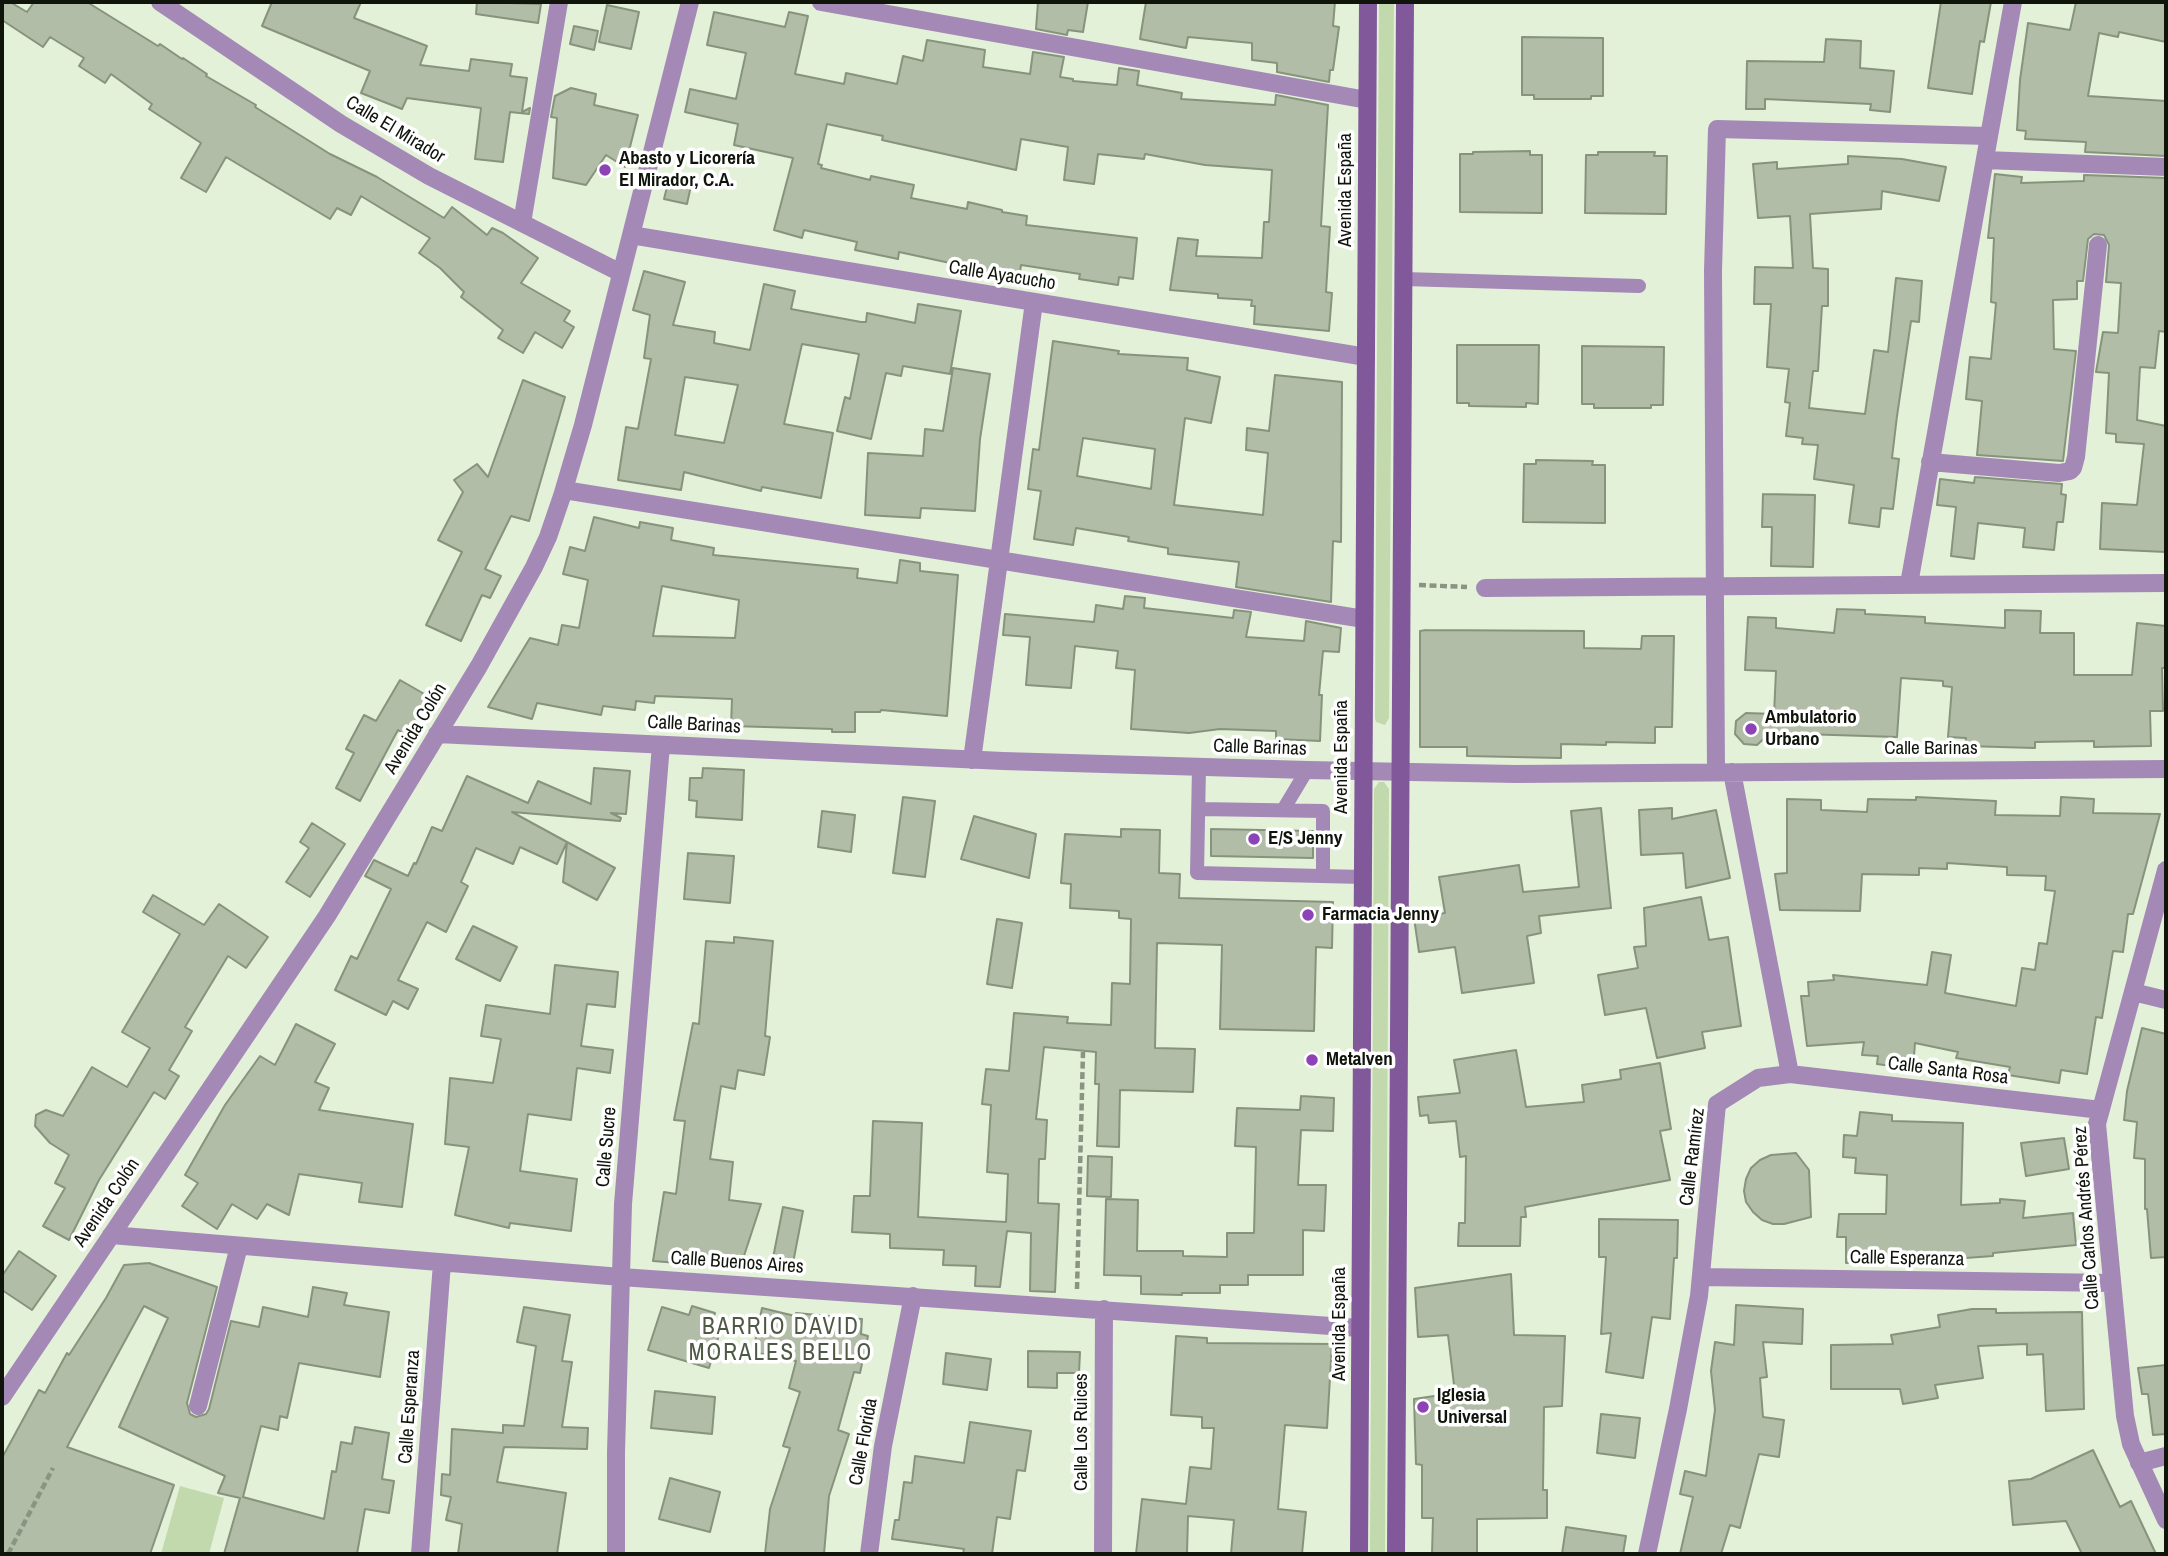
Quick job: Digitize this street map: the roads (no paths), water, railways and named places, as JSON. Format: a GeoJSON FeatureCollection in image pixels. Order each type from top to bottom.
{"type":"FeatureCollection","features":[{"type":"Feature","properties":{"kind":"main road","name":"Avenida España"},"geometry":{"type":"LineString","coordinates":[[1359,1554],[1368,2]]}},
{"type":"Feature","properties":{"kind":"main road"},"geometry":{"type":"LineString","coordinates":[[1396,1554],[1405,2]]}},
{"type":"Feature","properties":{"kind":"street","name":"Calle El Mirador"},"geometry":{"type":"LineString","coordinates":[[160,2],[341,124],[429,176],[621,272]]}},
{"type":"Feature","properties":{"kind":"street"},"geometry":{"type":"LineString","coordinates":[[522,223],[559,2]]}},
{"type":"Feature","properties":{"kind":"street","name":"Avenida Colón"},"geometry":{"type":"LineString","coordinates":[[2,1397],[327,916],[509,615],[534,567],[548,537],[564,490],[690,2]]}},
{"type":"Feature","properties":{"kind":"street"},"geometry":{"type":"LineString","coordinates":[[821,2],[1367,100]]}},
{"type":"Feature","properties":{"kind":"street"},"geometry":{"type":"LineString","coordinates":[[1909,584],[2013,2]]}},
{"type":"Feature","properties":{"kind":"street"},"geometry":{"type":"LineString","coordinates":[[1790,1074],[1724,772],[1714,585],[1713,271],[1717,129],[1989,136]]}},
{"type":"Feature","properties":{"kind":"street"},"geometry":{"type":"LineString","coordinates":[[1985,160],[2166,167]]}},
{"type":"Feature","properties":{"kind":"street","name":"Calle Ayacucho"},"geometry":{"type":"LineString","coordinates":[[631,235],[1366,357]]}},
{"type":"Feature","properties":{"kind":"street"},"geometry":{"type":"LineString","coordinates":[[1930,462],[2059,473],[2073,468],[2098,245]]}},
{"type":"Feature","properties":{"kind":"street"},"geometry":{"type":"LineString","coordinates":[[972,760],[1034,302]]}},
{"type":"Feature","properties":{"kind":"street"},"geometry":{"type":"LineString","coordinates":[[564,490],[1364,618]]}},
{"type":"Feature","properties":{"kind":"street"},"geometry":{"type":"LineString","coordinates":[[1485,588],[2166,583]]}},
{"type":"Feature","properties":{"kind":"street","name":"Calle Barinas"},"geometry":{"type":"LineString","coordinates":[[437,734],[972,760],[1401,772],[1516,774],[2166,769]]}},
{"type":"Feature","properties":{"kind":"street","name":"Calle Sucre"},"geometry":{"type":"LineString","coordinates":[[616,1554],[624,1204],[661,745]]}},
{"type":"Feature","properties":{"kind":"street","name":"Calle Carlos Andrés Pérez"},"geometry":{"type":"LineString","coordinates":[[2166,870],[2097,1124],[2125,1416],[2138,1463],[2166,1520]]}},
{"type":"Feature","properties":{"kind":"street"},"geometry":{"type":"LineString","coordinates":[[2133,992],[2166,999]]}},
{"type":"Feature","properties":{"kind":"street","name":"Calle Santa Rosa"},"geometry":{"type":"LineString","coordinates":[[1790,1074],[2101,1110]]}},
{"type":"Feature","properties":{"kind":"street","name":"Calle Ramírez"},"geometry":{"type":"LineString","coordinates":[[1647,1554],[1685,1374],[1701,1278],[1717,1104],[1758,1078],[1790,1074]]}},
{"type":"Feature","properties":{"kind":"street","name":"Calle Buenos Aires"},"geometry":{"type":"LineString","coordinates":[[111,1235],[621,1277],[1360,1328]]}},
{"type":"Feature","properties":{"kind":"street"},"geometry":{"type":"LineString","coordinates":[[198,1406],[239,1246]]}},
{"type":"Feature","properties":{"kind":"street","name":"Calle Esperanza"},"geometry":{"type":"LineString","coordinates":[[420,1554],[442,1263]]}},
{"type":"Feature","properties":{"kind":"street","name":"Calle Esperanza"},"geometry":{"type":"LineString","coordinates":[[1701,1278],[2112,1283]]}},
{"type":"Feature","properties":{"kind":"street","name":"Calle Florida"},"geometry":{"type":"LineString","coordinates":[[869,1554],[883,1446],[913,1296]]}},
{"type":"Feature","properties":{"kind":"street","name":"Calle Los Ruices"},"geometry":{"type":"LineString","coordinates":[[1103,1554],[1104,1309]]}},
{"type":"Feature","properties":{"kind":"street"},"geometry":{"type":"LineString","coordinates":[[2138,1463],[2166,1456]]}},
{"type":"Feature","properties":{"kind":"lane"},"geometry":{"type":"LineString","coordinates":[[1404,279],[1639,286]]}},
{"type":"Feature","properties":{"kind":"lane"},"geometry":{"type":"LineString","coordinates":[[1199,767],[1197,873],[1363,877]]}},
{"type":"Feature","properties":{"kind":"lane"},"geometry":{"type":"LineString","coordinates":[[1283,810],[1307,770]]}},
{"type":"Feature","properties":{"kind":"lane"},"geometry":{"type":"LineString","coordinates":[[1199,809],[1324,811],[1322,876]]}},
{"type":"Feature","properties":{"kind":"place","name":"Abasto y Licorería El Mirador, C.A."},"geometry":{"type":"Point","coordinates":[605,170]}},
{"type":"Feature","properties":{"kind":"place","name":"Ambulatorio Urbano"},"geometry":{"type":"Point","coordinates":[1751,729]}},
{"type":"Feature","properties":{"kind":"place","name":"E/S Jenny"},"geometry":{"type":"Point","coordinates":[1254,839]}},
{"type":"Feature","properties":{"kind":"place","name":"Farmacia Jenny"},"geometry":{"type":"Point","coordinates":[1308,915]}},
{"type":"Feature","properties":{"kind":"place","name":"Metalven"},"geometry":{"type":"Point","coordinates":[1312,1060]}},
{"type":"Feature","properties":{"kind":"place","name":"Iglesia Universal"},"geometry":{"type":"Point","coordinates":[1423,1407]}},
{"type":"Feature","properties":{"kind":"district","name":"BARRIO DAVID MORALES BELLO"},"geometry":{"type":"Point","coordinates":[781,1341]}}]}
